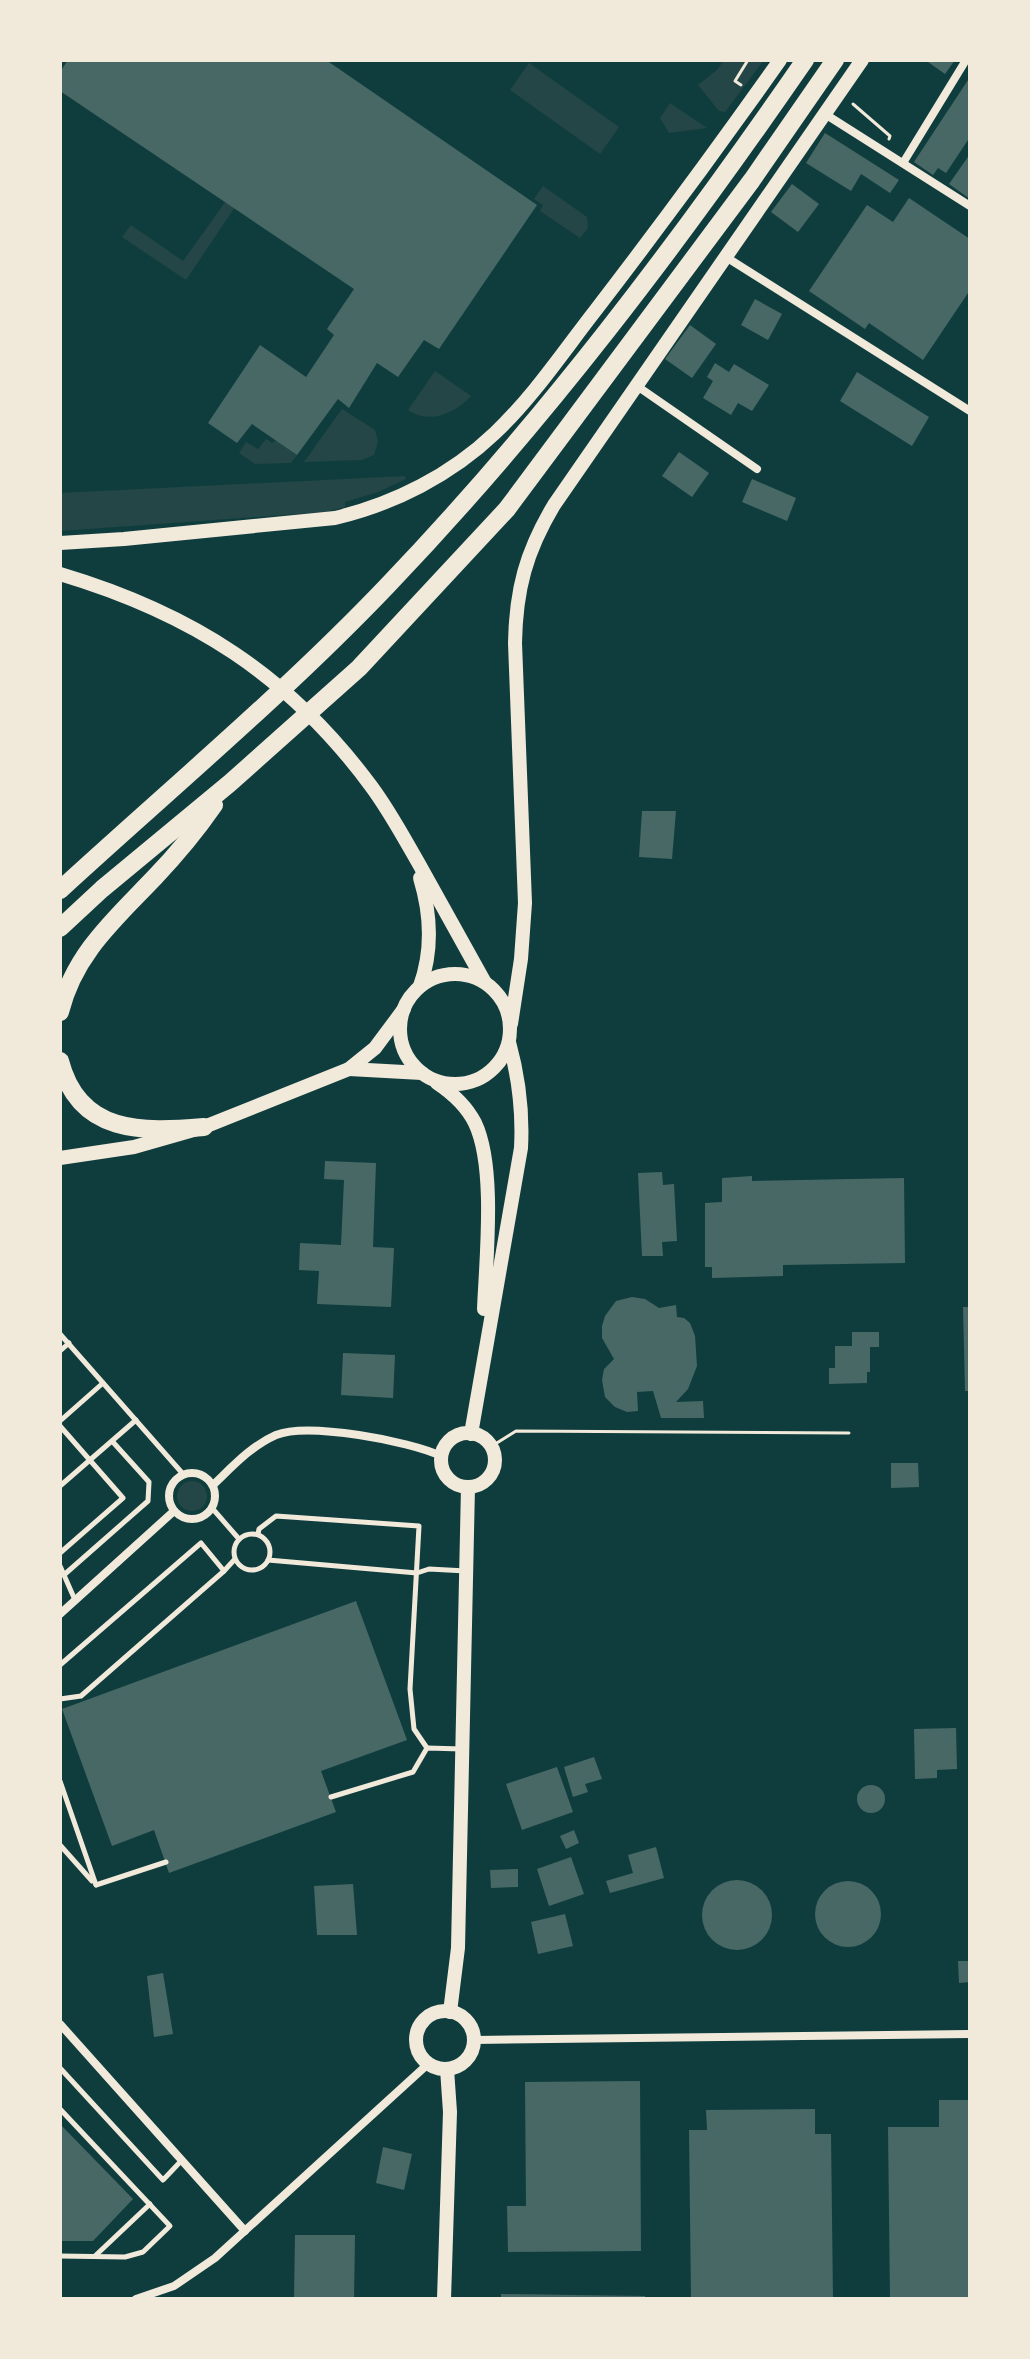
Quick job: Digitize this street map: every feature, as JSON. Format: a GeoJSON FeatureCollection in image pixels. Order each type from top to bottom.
{"type":"FeatureCollection","features":[{"type":"Feature","properties":{"kind":"highway"},"geometry":{"type":"LineString","coordinates":[[60,890],[263,707],[331,641],[387,586],[512,450],[729,171],[805,60]]}},
{"type":"Feature","properties":{"kind":"highway"},"geometry":{"type":"LineString","coordinates":[[60,928],[359,668],[507,509],[752,180],[835,60]]}},
{"type":"Feature","properties":{"kind":"highway"},"geometry":{"type":"LineString","coordinates":[[60,1012],[70,980],[85,953],[187,841],[230,783]]}},
{"type":"Feature","properties":{"kind":"highway"},"geometry":{"type":"LineString","coordinates":[[60,879],[121,833]]}},
{"type":"Feature","properties":{"kind":"highway"},"geometry":{"type":"LineString","coordinates":[[60,1061],[75,1096],[102,1118],[154,1131],[204,1127]]}},
{"type":"Feature","properties":{"kind":"street"},"geometry":{"type":"LineString","coordinates":[[60,543],[335,518],[402,496],[450,468],[494,434],[523,402],[629,266],[780,60]]}},
{"type":"Feature","properties":{"kind":"street"},"geometry":{"type":"LineString","coordinates":[[349,1069],[428,1077],[462,1084],[484,1076],[500,1062],[509,1042],[521,959],[525,903],[516,673],[519,589],[526,563],[543,523],[862,60]]}},
{"type":"Feature","properties":{"kind":"street"},"geometry":{"type":"LineString","coordinates":[[903,163],[966,60]]}},
{"type":"Feature","properties":{"kind":"street"},"geometry":{"type":"LineString","coordinates":[[825,114],[970,206]]}},
{"type":"Feature","properties":{"kind":"street"},"geometry":{"type":"LineString","coordinates":[[726,257],[970,411]]}},
{"type":"Feature","properties":{"kind":"street"},"geometry":{"type":"LineString","coordinates":[[637,386],[757,469]]}},
{"type":"Feature","properties":{"kind":"street"},"geometry":{"type":"LineString","coordinates":[[60,574],[152,606],[202,631],[298,702],[337,743],[373,788],[484,981],[506,1007],[511,1024]]}},
{"type":"Feature","properties":{"kind":"street"},"geometry":{"type":"LineString","coordinates":[[60,1158],[118,1150],[204,1127],[349,1069],[375,1048],[420,986],[428,957],[429,916],[416,866],[403,837]]}},
{"type":"Feature","properties":{"kind":"street"},"geometry":{"type":"LineString","coordinates":[[420,986],[435,977],[452,973],[484,981]]}},
{"type":"Feature","properties":{"kind":"street"},"geometry":{"type":"LineString","coordinates":[[404,1009],[401,1039],[405,1052],[466,1110],[474,1121],[483,1150],[487,1251],[482,1361]]}},
{"type":"Feature","properties":{"kind":"street"},"geometry":{"type":"LineString","coordinates":[[471,1434],[521,1148],[519,1084],[509,1042]]}},
{"type":"Feature","properties":{"kind":"street"},"geometry":{"type":"LineString","coordinates":[[213,1485],[248,1452],[288,1432],[316,1430],[409,1444],[441,1456]]}},
{"type":"Feature","properties":{"kind":"street"},"geometry":{"type":"LineString","coordinates":[[463,1433],[485,1438],[492,1446],[496,1463],[487,1480],[468,1487],[457,1485],[443,1472],[441,1456],[450,1440],[463,1433]]}},
{"type":"Feature","properties":{"kind":"street"},"geometry":{"type":"LineString","coordinates":[[183,1474],[201,1474],[213,1485],[215,1500],[212,1508],[201,1518],[179,1516],[174,1511],[168,1497],[169,1489],[183,1474]]}},
{"type":"Feature","properties":{"kind":"street"},"geometry":{"type":"LineString","coordinates":[[450,2012],[458,1948],[468,1487]]}},
{"type":"Feature","properties":{"kind":"street"},"geometry":{"type":"LineString","coordinates":[[60,1614],[174,1511]]}},
{"type":"Feature","properties":{"kind":"street"},"geometry":{"type":"LineString","coordinates":[[437,2012],[450,2012],[467,2022],[474,2040],[467,2059],[447,2069],[428,2064],[417,2049],[418,2029],[437,2012]]}},
{"type":"Feature","properties":{"kind":"street"},"geometry":{"type":"LineString","coordinates":[[60,2024],[245,2231]]}},
{"type":"Feature","properties":{"kind":"street"},"geometry":{"type":"LineString","coordinates":[[474,2040],[970,2034]]}},
{"type":"Feature","properties":{"kind":"street"},"geometry":{"type":"LineString","coordinates":[[136,2299],[182,2281],[245,2231],[428,2064]]}},
{"type":"Feature","properties":{"kind":"street"},"geometry":{"type":"LineString","coordinates":[[444,2299],[450,2112],[447,2069]]}},
{"type":"Feature","properties":{"kind":"lane"},"geometry":{"type":"LineString","coordinates":[[60,1334],[183,1474]]}},
{"type":"Feature","properties":{"kind":"lane"},"geometry":{"type":"LineString","coordinates":[[60,1351],[69,1343]]}},
{"type":"Feature","properties":{"kind":"lane"},"geometry":{"type":"LineString","coordinates":[[60,1553],[123,1498],[60,1424],[103,1383]]}},
{"type":"Feature","properties":{"kind":"lane"},"geometry":{"type":"LineString","coordinates":[[60,1486],[136,1420]]}},
{"type":"Feature","properties":{"kind":"lane"},"geometry":{"type":"LineString","coordinates":[[65,1574],[148,1501],[149,1482],[112,1441]]}},
{"type":"Feature","properties":{"kind":"lane"},"geometry":{"type":"LineString","coordinates":[[212,1508],[239,1539]]}},
{"type":"Feature","properties":{"kind":"lane"},"geometry":{"type":"LineString","coordinates":[[258,1534],[259,1529],[276,1516],[419,1526],[410,1689],[414,1729],[427,1748]]}},
{"type":"Feature","properties":{"kind":"lane"},"geometry":{"type":"LineString","coordinates":[[245,1534],[258,1534],[269,1545],[268,1560],[259,1569],[252,1570],[239,1565],[235,1559],[235,1544],[245,1534]]}},
{"type":"Feature","properties":{"kind":"lane"},"geometry":{"type":"LineString","coordinates":[[60,1665],[201,1543],[224,1571]]}},
{"type":"Feature","properties":{"kind":"lane"},"geometry":{"type":"LineString","coordinates":[[60,1699],[81,1696],[235,1559]]}},
{"type":"Feature","properties":{"kind":"lane"},"geometry":{"type":"LineString","coordinates":[[268,1560],[417,1573],[429,1569],[468,1571]]}},
{"type":"Feature","properties":{"kind":"lane"},"geometry":{"type":"LineString","coordinates":[[60,1566],[75,1600]]}},
{"type":"Feature","properties":{"kind":"lane"},"geometry":{"type":"LineString","coordinates":[[427,1748],[463,1749]]}},
{"type":"Feature","properties":{"kind":"lane"},"geometry":{"type":"LineString","coordinates":[[331,1797],[413,1772],[427,1748]]}},
{"type":"Feature","properties":{"kind":"lane"},"geometry":{"type":"LineString","coordinates":[[60,1781],[96,1885]]}},
{"type":"Feature","properties":{"kind":"lane"},"geometry":{"type":"LineString","coordinates":[[60,1845],[96,1885]]}},
{"type":"Feature","properties":{"kind":"lane"},"geometry":{"type":"LineString","coordinates":[[96,1885],[166,1862]]}},
{"type":"Feature","properties":{"kind":"lane"},"geometry":{"type":"LineString","coordinates":[[60,2068],[163,2180],[182,2160]]}},
{"type":"Feature","properties":{"kind":"lane"},"geometry":{"type":"LineString","coordinates":[[60,2109],[170,2226],[143,2252],[125,2257],[60,2256]]}},
{"type":"Feature","properties":{"kind":"lane"},"geometry":{"type":"LineString","coordinates":[[94,2256],[150,2204]]}},
{"type":"Feature","properties":{"kind":"path"},"geometry":{"type":"LineString","coordinates":[[735,81],[748,60]]}},
{"type":"Feature","properties":{"kind":"path"},"geometry":{"type":"LineString","coordinates":[[858,108],[890,136]]}},
{"type":"Feature","properties":{"kind":"path"},"geometry":{"type":"LineString","coordinates":[[492,1446],[516,1431],[849,1433]]}},
{"type":"Feature","properties":{"kind":"shaded area"},"geometry":{"type":"Polygon","coordinates":[[[724,60],[764,60],[725,112],[719,111],[698,85],[724,60]]]}},
{"type":"Feature","properties":{"kind":"shaded area"},"geometry":{"type":"Polygon","coordinates":[[[529,63],[619,127],[600,154],[510,90],[529,63]]]}},
{"type":"Feature","properties":{"kind":"shaded area"},"geometry":{"type":"Polygon","coordinates":[[[670,103],[707,128],[669,133],[660,118],[670,103]]]}},
{"type":"Feature","properties":{"kind":"shaded area"},"geometry":{"type":"Polygon","coordinates":[[[543,186],[587,217],[588,228],[580,238],[540,211],[543,205],[534,199],[543,186]]]}},
{"type":"Feature","properties":{"kind":"shaded area"},"geometry":{"type":"Polygon","coordinates":[[[226,201],[235,207],[186,280],[122,237],[131,225],[183,261],[226,201]]]}},
{"type":"Feature","properties":{"kind":"shaded area"},"geometry":{"type":"Polygon","coordinates":[[[435,371],[471,396],[450,412],[433,417],[408,410],[435,371]]]}},
{"type":"Feature","properties":{"kind":"shaded area"},"geometry":{"type":"Polygon","coordinates":[[[342,409],[375,430],[378,441],[374,455],[362,460],[304,462],[342,409]]]}},
{"type":"Feature","properties":{"kind":"shaded area"},"geometry":{"type":"Polygon","coordinates":[[[266,439],[272,443],[276,440],[297,455],[291,463],[255,464],[239,453],[246,442],[258,449],[266,439]]]}},
{"type":"Feature","properties":{"kind":"shaded area"},"geometry":{"type":"Polygon","coordinates":[[[405,476],[406,479],[378,492],[345,502],[345,507],[326,512],[60,531],[60,493],[405,476]]]}},
{"type":"Feature","properties":{"kind":"shaded area"},"geometry":{"type":"Polygon","coordinates":[[[192,1481],[203,1485],[207,1496],[203,1507],[192,1511],[181,1507],[177,1496],[181,1485],[192,1481]]]}},
{"type":"Feature","properties":{"kind":"building"},"geometry":{"type":"Polygon","coordinates":[[[68,60],[326,60],[537,205],[439,349],[424,340],[398,377],[377,363],[349,408],[338,399],[297,455],[252,424],[237,443],[208,423],[260,345],[306,377],[334,335],[327,329],[354,289],[60,91],[60,72],[68,60]]]}},
{"type":"Feature","properties":{"kind":"building"},"geometry":{"type":"Polygon","coordinates":[[[955,60],[945,74],[928,62],[955,60]]]}},
{"type":"Feature","properties":{"kind":"building"},"geometry":{"type":"Polygon","coordinates":[[[970,77],[970,137],[946,173],[938,168],[933,175],[914,162],[970,77]]]}},
{"type":"Feature","properties":{"kind":"building"},"geometry":{"type":"Polygon","coordinates":[[[825,133],[899,180],[890,193],[861,174],[851,191],[806,163],[825,133]]]}},
{"type":"Feature","properties":{"kind":"building"},"geometry":{"type":"Polygon","coordinates":[[[970,154],[970,199],[949,184],[970,154]]]}},
{"type":"Feature","properties":{"kind":"building"},"geometry":{"type":"Polygon","coordinates":[[[792,184],[819,204],[798,232],[771,212],[792,184]]]}},
{"type":"Feature","properties":{"kind":"building"},"geometry":{"type":"Polygon","coordinates":[[[909,198],[970,239],[970,290],[923,360],[869,323],[865,329],[809,291],[867,205],[893,222],[909,198]]]}},
{"type":"Feature","properties":{"kind":"building"},"geometry":{"type":"Polygon","coordinates":[[[755,299],[782,314],[768,340],[741,325],[755,299]]]}},
{"type":"Feature","properties":{"kind":"building"},"geometry":{"type":"Polygon","coordinates":[[[690,325],[716,344],[692,378],[665,359],[690,325]]]}},
{"type":"Feature","properties":{"kind":"building"},"geometry":{"type":"Polygon","coordinates":[[[715,363],[729,372],[734,364],[769,385],[752,411],[738,403],[731,415],[703,398],[713,381],[707,377],[715,363]]]}},
{"type":"Feature","properties":{"kind":"building"},"geometry":{"type":"Polygon","coordinates":[[[857,372],[929,417],[912,446],[840,401],[857,372]]]}},
{"type":"Feature","properties":{"kind":"building"},"geometry":{"type":"Polygon","coordinates":[[[679,452],[709,473],[692,497],[662,476],[679,452]]]}},
{"type":"Feature","properties":{"kind":"building"},"geometry":{"type":"Polygon","coordinates":[[[752,479],[796,498],[787,521],[742,502],[752,479]]]}},
{"type":"Feature","properties":{"kind":"building"},"geometry":{"type":"Polygon","coordinates":[[[642,811],[676,811],[672,859],[639,857],[642,811]]]}},
{"type":"Feature","properties":{"kind":"building"},"geometry":{"type":"Polygon","coordinates":[[[325,1161],[376,1163],[373,1247],[394,1248],[391,1307],[317,1304],[319,1271],[299,1270],[300,1243],[341,1245],[344,1180],[324,1179],[325,1161]]]}},
{"type":"Feature","properties":{"kind":"building"},"geometry":{"type":"Polygon","coordinates":[[[662,1172],[663,1185],[674,1184],[677,1241],[662,1242],[663,1256],[642,1256],[638,1173],[662,1172]]]}},
{"type":"Feature","properties":{"kind":"building"},"geometry":{"type":"Polygon","coordinates":[[[752,1176],[752,1181],[904,1178],[905,1263],[783,1265],[783,1276],[712,1278],[712,1267],[705,1267],[705,1203],[722,1202],[722,1178],[752,1176]]]}},
{"type":"Feature","properties":{"kind":"building"},"geometry":{"type":"Polygon","coordinates":[[[632,1297],[645,1299],[659,1308],[676,1305],[677,1317],[690,1323],[695,1336],[697,1366],[688,1389],[676,1402],[703,1401],[704,1418],[661,1418],[653,1391],[637,1392],[638,1411],[627,1412],[615,1407],[605,1397],[604,1369],[614,1359],[602,1338],[602,1326],[616,1301],[632,1297]]]}},
{"type":"Feature","properties":{"kind":"building"},"geometry":{"type":"Polygon","coordinates":[[[963,1307],[970,1307],[970,1391],[965,1391],[963,1307]]]}},
{"type":"Feature","properties":{"kind":"building"},"geometry":{"type":"Polygon","coordinates":[[[852,1332],[879,1332],[879,1347],[870,1347],[867,1383],[829,1384],[829,1368],[835,1368],[835,1346],[852,1346],[852,1332]]]}},
{"type":"Feature","properties":{"kind":"building"},"geometry":{"type":"Polygon","coordinates":[[[343,1353],[395,1355],[393,1398],[341,1395],[343,1353]]]}},
{"type":"Feature","properties":{"kind":"building"},"geometry":{"type":"Polygon","coordinates":[[[891,1463],[918,1463],[919,1487],[891,1488],[891,1463]]]}},
{"type":"Feature","properties":{"kind":"building"},"geometry":{"type":"Polygon","coordinates":[[[356,1601],[407,1740],[321,1771],[336,1812],[169,1873],[154,1830],[112,1846],[62,1709],[356,1601]]]}},
{"type":"Feature","properties":{"kind":"building"},"geometry":{"type":"Polygon","coordinates":[[[956,1728],[957,1769],[937,1770],[937,1778],[915,1779],[914,1729],[956,1728]]]}},
{"type":"Feature","properties":{"kind":"building"},"geometry":{"type":"Polygon","coordinates":[[[594,1757],[602,1779],[585,1784],[588,1792],[573,1797],[564,1767],[594,1757]]]}},
{"type":"Feature","properties":{"kind":"building"},"geometry":{"type":"Polygon","coordinates":[[[557,1767],[573,1812],[522,1830],[506,1784],[557,1767]]]}},
{"type":"Feature","properties":{"kind":"building"},"geometry":{"type":"Polygon","coordinates":[[[871,1785],[881,1789],[885,1799],[881,1809],[871,1813],[861,1809],[857,1799],[861,1789],[871,1785]]]}},
{"type":"Feature","properties":{"kind":"building"},"geometry":{"type":"Polygon","coordinates":[[[574,1830],[579,1843],[566,1849],[560,1836],[574,1830]]]}},
{"type":"Feature","properties":{"kind":"building"},"geometry":{"type":"Polygon","coordinates":[[[656,1847],[664,1878],[610,1893],[606,1881],[633,1873],[628,1855],[656,1847]]]}},
{"type":"Feature","properties":{"kind":"building"},"geometry":{"type":"Polygon","coordinates":[[[571,1857],[584,1894],[549,1906],[537,1869],[571,1857]]]}},
{"type":"Feature","properties":{"kind":"building"},"geometry":{"type":"Polygon","coordinates":[[[518,1869],[518,1887],[491,1888],[490,1870],[518,1869]]]}},
{"type":"Feature","properties":{"kind":"building"},"geometry":{"type":"Polygon","coordinates":[[[737,1880],[762,1890],[772,1915],[762,1940],[737,1950],[712,1940],[702,1915],[712,1890],[737,1880]]]}},
{"type":"Feature","properties":{"kind":"building"},"geometry":{"type":"Polygon","coordinates":[[[848,1881],[861,1884],[871,1891],[878,1901],[881,1914],[878,1927],[871,1937],[861,1944],[848,1947],[835,1944],[825,1937],[818,1927],[815,1914],[818,1901],[825,1891],[835,1884],[848,1881]]]}},
{"type":"Feature","properties":{"kind":"building"},"geometry":{"type":"Polygon","coordinates":[[[353,1884],[357,1935],[317,1935],[314,1886],[353,1884]]]}},
{"type":"Feature","properties":{"kind":"building"},"geometry":{"type":"Polygon","coordinates":[[[565,1914],[573,1946],[538,1954],[531,1922],[565,1914]]]}},
{"type":"Feature","properties":{"kind":"building"},"geometry":{"type":"Polygon","coordinates":[[[958,1961],[970,1961],[970,1982],[959,1983],[958,1961]]]}},
{"type":"Feature","properties":{"kind":"building"},"geometry":{"type":"Polygon","coordinates":[[[163,1973],[173,2034],[154,2037],[147,1976],[163,1973]]]}},
{"type":"Feature","properties":{"kind":"building"},"geometry":{"type":"Polygon","coordinates":[[[640,2081],[641,2251],[508,2252],[507,2206],[526,2206],[525,2082],[640,2081]]]}},
{"type":"Feature","properties":{"kind":"building"},"geometry":{"type":"Polygon","coordinates":[[[939,2100],[970,2100],[970,2299],[890,2299],[888,2127],[939,2127],[939,2100]]]}},
{"type":"Feature","properties":{"kind":"building"},"geometry":{"type":"Polygon","coordinates":[[[815,2109],[815,2134],[831,2134],[833,2299],[691,2299],[689,2130],[707,2130],[706,2110],[815,2109]]]}},
{"type":"Feature","properties":{"kind":"building"},"geometry":{"type":"Polygon","coordinates":[[[60,2124],[133,2199],[93,2241],[60,2241],[60,2124]]]}},
{"type":"Feature","properties":{"kind":"building"},"geometry":{"type":"Polygon","coordinates":[[[383,2147],[412,2154],[404,2190],[376,2183],[383,2147]]]}},
{"type":"Feature","properties":{"kind":"building"},"geometry":{"type":"Polygon","coordinates":[[[295,2235],[355,2235],[354,2299],[294,2299],[295,2235]]]}},
{"type":"Feature","properties":{"kind":"building"},"geometry":{"type":"Polygon","coordinates":[[[501,2294],[645,2296],[645,2299],[501,2299],[501,2294]]]}}]}
